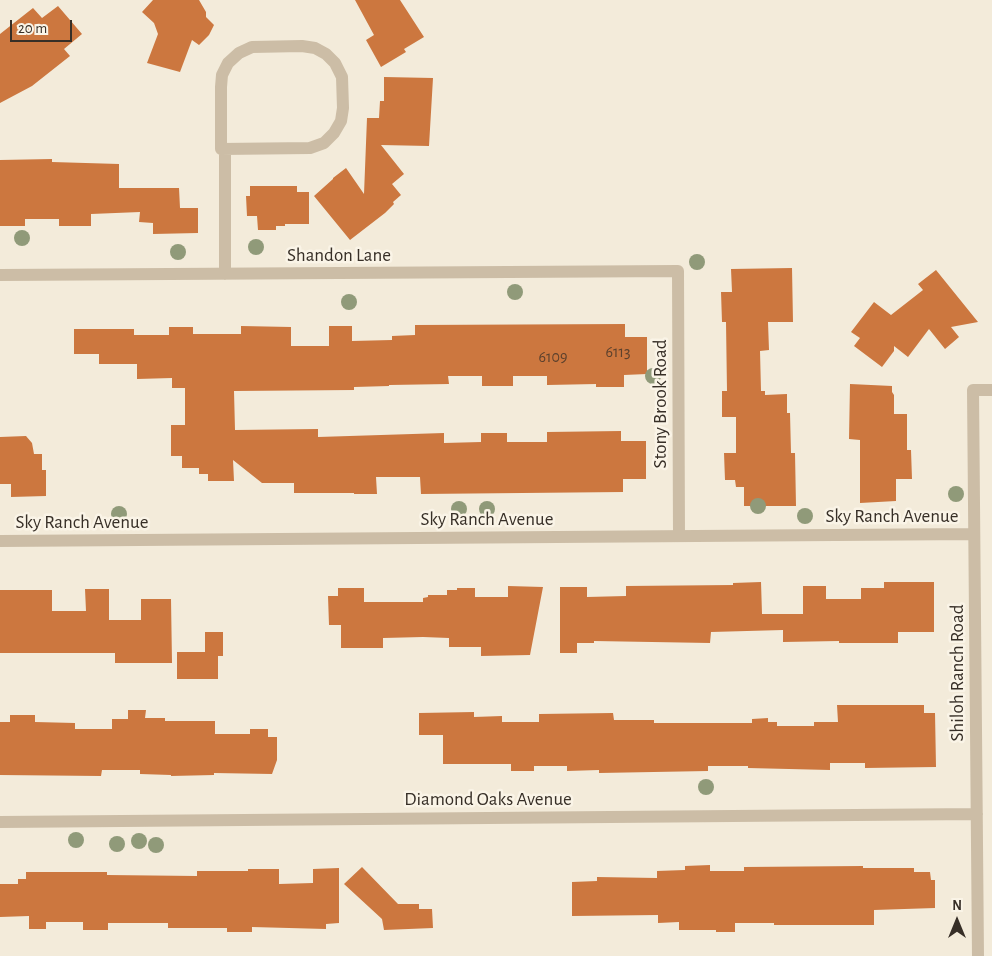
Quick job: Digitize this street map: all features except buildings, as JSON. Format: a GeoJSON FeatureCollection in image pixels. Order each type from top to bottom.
{"type":"FeatureCollection","features":[{"type":"Feature","properties":{"kind":"street"},"geometry":{"type":"LineString","coordinates":[[302,46],[316,48],[336,63],[342,77],[343,108],[341,121],[334,133],[324,143],[310,148],[225,149],[221,149],[222,75],[228,63],[239,53],[252,47],[302,46]]}},
{"type":"Feature","properties":{"kind":"street"},"geometry":{"type":"LineString","coordinates":[[225,149],[225,274]]}},
{"type":"Feature","properties":{"kind":"street","name":"Shandon Lane"},"geometry":{"type":"LineString","coordinates":[[0,275],[678,271]]}},
{"type":"Feature","properties":{"kind":"street","name":"Stony Brook Road"},"geometry":{"type":"LineString","coordinates":[[678,271],[680,536]]}},
{"type":"Feature","properties":{"kind":"street","name":"Shiloh Ranch Road"},"geometry":{"type":"LineString","coordinates":[[978,956],[973,390],[992,390]]}},
{"type":"Feature","properties":{"kind":"street","name":"Sky Ranch Avenue"},"geometry":{"type":"LineString","coordinates":[[0,541],[974,534]]}},
{"type":"Feature","properties":{"kind":"street","name":"Diamond Oaks Avenue"},"geometry":{"type":"LineString","coordinates":[[0,822],[976,814]]}}]}
